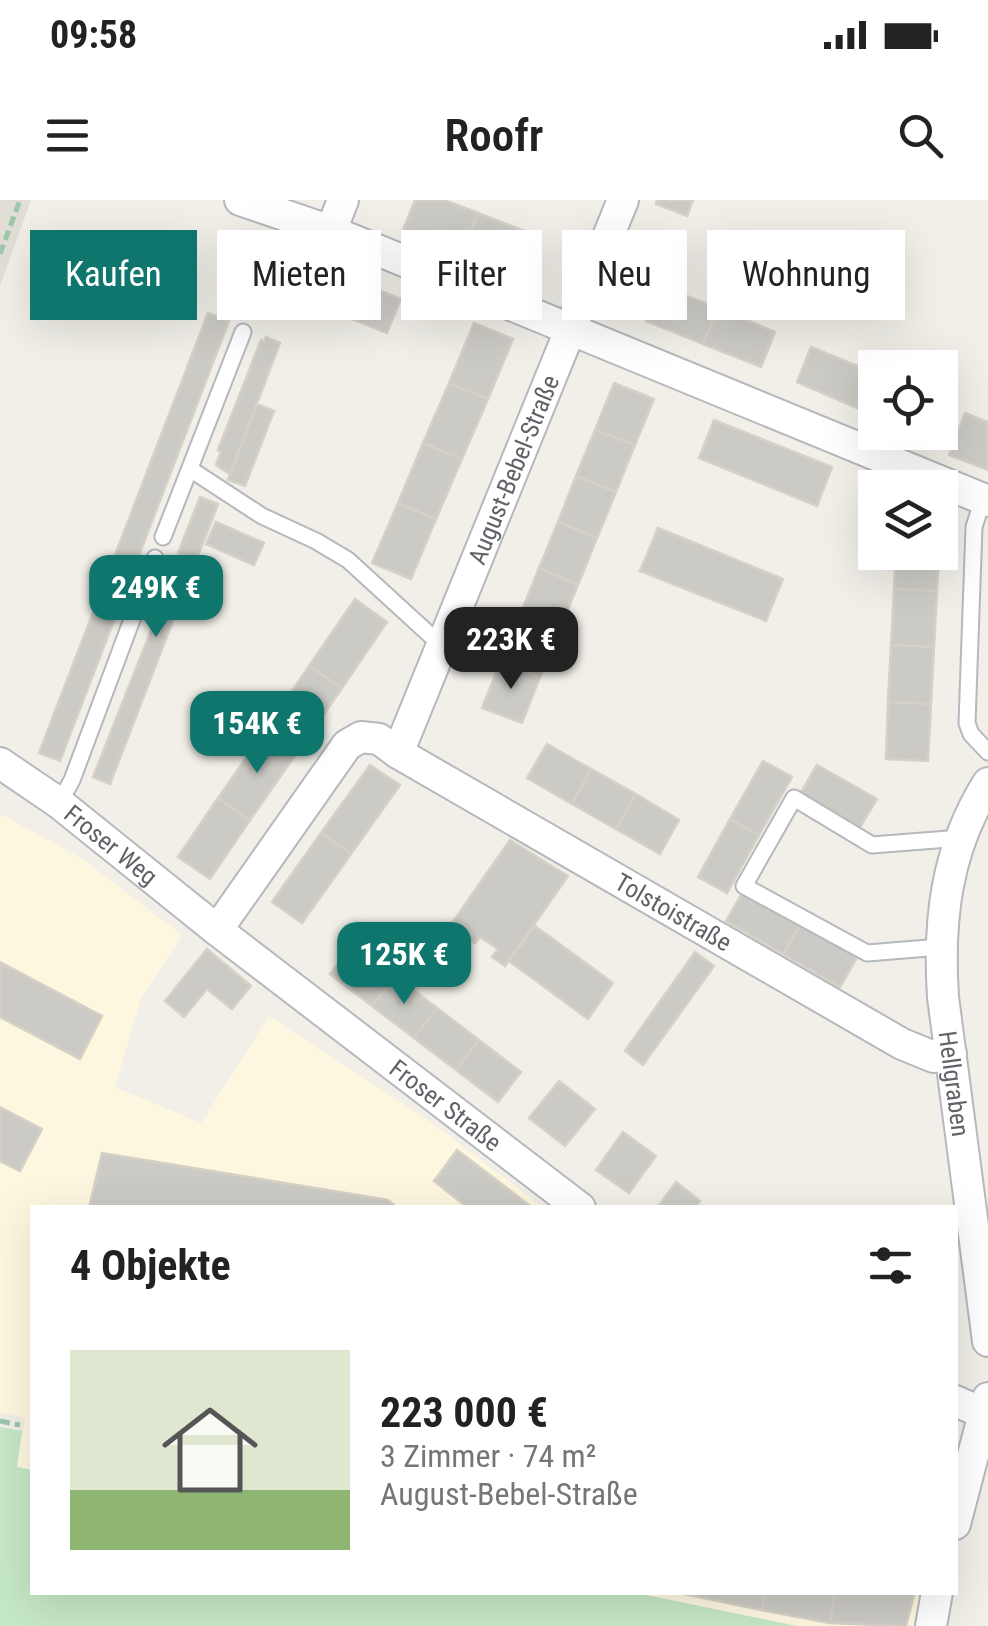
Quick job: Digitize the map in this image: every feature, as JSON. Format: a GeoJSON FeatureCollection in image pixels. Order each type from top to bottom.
{"type":"FeatureCollection","features":[{"type":"Feature","properties":{"kind":"street"},"geometry":{"type":"LineString","coordinates":[[240,200],[328,230]]}},
{"type":"Feature","properties":{"kind":"street"},"geometry":{"type":"LineString","coordinates":[[331,230],[343,200]]}},
{"type":"Feature","properties":{"kind":"street","name":"August-Bebel-Straße"},"geometry":{"type":"LineString","coordinates":[[398,753],[623,200]]}},
{"type":"Feature","properties":{"kind":"street"},"geometry":{"type":"LineString","coordinates":[[381,251],[986,500]]}},
{"type":"Feature","properties":{"kind":"street"},"geometry":{"type":"LineString","coordinates":[[217,930],[347,745],[361,737],[379,740],[398,753]]}},
{"type":"Feature","properties":{"kind":"street","name":"Tolstoistraße"},"geometry":{"type":"LineString","coordinates":[[398,753],[902,1044],[934,1057],[951,1054]]}},
{"type":"Feature","properties":{"kind":"street","name":"Froser Weg"},"geometry":{"type":"LineString","coordinates":[[0,762],[59,803],[217,930]]}},
{"type":"Feature","properties":{"kind":"street","name":"Hellgraben"},"geometry":{"type":"LineString","coordinates":[[988,784],[960,838],[946,884],[941,947],[951,1054],[977,1172],[988,1340]]}},
{"type":"Feature","properties":{"kind":"street","name":"Froser Straße"},"geometry":{"type":"LineString","coordinates":[[217,930],[576,1205]]}},
{"type":"Feature","properties":{"kind":"street"},"geometry":{"type":"LineString","coordinates":[[958,1402],[987,1409],[958,1513]]}},
{"type":"Feature","properties":{"kind":"street"},"geometry":{"type":"LineString","coordinates":[[932,1626],[937,1595]]}},
{"type":"Feature","properties":{"kind":"lane"},"geometry":{"type":"LineString","coordinates":[[163,537],[243,332]]}},
{"type":"Feature","properties":{"kind":"lane"},"geometry":{"type":"LineString","coordinates":[[190,469],[262,516],[348,560],[442,646]]}},
{"type":"Feature","properties":{"kind":"lane"},"geometry":{"type":"LineString","coordinates":[[986,500],[974,526],[967,724],[988,752]]}},
{"type":"Feature","properties":{"kind":"lane"},"geometry":{"type":"LineString","coordinates":[[59,803],[72,780],[155,558]]}},
{"type":"Feature","properties":{"kind":"lane"},"geometry":{"type":"LineString","coordinates":[[941,947],[866,953],[744,886],[794,798],[872,845],[960,838]]}},
{"type":"Feature","properties":{"kind":"path"},"geometry":{"type":"LineString","coordinates":[[0,254],[20,200]]}},
{"type":"Feature","properties":{"kind":"path"},"geometry":{"type":"LineString","coordinates":[[0,1421],[20,1425]]}},
{"type":"Feature","properties":{"kind":"shaded area"},"geometry":{"type":"Polygon","coordinates":[[[0,200],[31,200],[0,286],[0,200]]]}},
{"type":"Feature","properties":{"kind":"shaded area"},"geometry":{"type":"Polygon","coordinates":[[[0,814],[80,857],[182,935],[141,998],[115,1087],[201,1123],[269,1016],[428,1120],[539,1205],[30,1205],[30,1470],[17,1467],[25,1418],[0,1412],[0,814]]]}},
{"type":"Feature","properties":{"kind":"shaded area"},"geometry":{"type":"Polygon","coordinates":[[[642,1595],[925,1595],[917,1626],[797,1626],[642,1595]]]}},
{"type":"Feature","properties":{"kind":"green space"},"geometry":{"type":"Polygon","coordinates":[[[0,1427],[22,1431],[17,1467],[30,1470],[30,1595],[647,1595],[797,1626],[0,1626],[0,1427]]]}},
{"type":"Feature","properties":{"kind":"building"},"geometry":{"type":"Polygon","coordinates":[[[415,200],[444,200],[478,213],[471,230],[403,230],[415,200]]]}},
{"type":"Feature","properties":{"kind":"building"},"geometry":{"type":"Polygon","coordinates":[[[657,200],[693,200],[687,216],[656,204],[657,200]]]}},
{"type":"Feature","properties":{"kind":"building"},"geometry":{"type":"Polygon","coordinates":[[[478,213],[522,230],[471,230],[478,213]]]}},
{"type":"Feature","properties":{"kind":"building"},"geometry":{"type":"Polygon","coordinates":[[[381,291],[401,299],[387,333],[354,320],[381,320],[381,291]]]}},
{"type":"Feature","properties":{"kind":"building"},"geometry":{"type":"Polygon","coordinates":[[[687,296],[707,304],[707,320],[713,320],[703,344],[646,321],[687,320],[687,296]]]}},
{"type":"Feature","properties":{"kind":"building"},"geometry":{"type":"Polygon","coordinates":[[[208,313],[217,320],[229,321],[60,761],[39,753],[208,313]]]}},
{"type":"Feature","properties":{"kind":"building"},"geometry":{"type":"Polygon","coordinates":[[[713,320],[746,320],[775,332],[761,367],[703,344],[713,320]]]}},
{"type":"Feature","properties":{"kind":"building"},"geometry":{"type":"Polygon","coordinates":[[[474,323],[513,339],[488,399],[449,383],[474,323]]]}},
{"type":"Feature","properties":{"kind":"building"},"geometry":{"type":"Polygon","coordinates":[[[266,337],[280,343],[230,474],[216,465],[221,451],[218,450],[261,340],[264,342],[266,337]]]}},
{"type":"Feature","properties":{"kind":"building"},"geometry":{"type":"Polygon","coordinates":[[[811,347],[858,366],[858,406],[857,408],[797,382],[811,347]]]}},
{"type":"Feature","properties":{"kind":"building"},"geometry":{"type":"Polygon","coordinates":[[[449,383],[488,399],[462,459],[423,443],[449,383]]]}},
{"type":"Feature","properties":{"kind":"building"},"geometry":{"type":"Polygon","coordinates":[[[614,383],[654,399],[635,445],[595,430],[614,383]]]}},
{"type":"Feature","properties":{"kind":"building"},"geometry":{"type":"Polygon","coordinates":[[[257,404],[274,411],[245,486],[228,480],[257,404]]]}},
{"type":"Feature","properties":{"kind":"building"},"geometry":{"type":"Polygon","coordinates":[[[965,413],[988,422],[988,470],[949,455],[951,450],[958,450],[958,431],[965,413]]]}},
{"type":"Feature","properties":{"kind":"building"},"geometry":{"type":"Polygon","coordinates":[[[714,420],[832,467],[817,506],[699,458],[714,420]]]}},
{"type":"Feature","properties":{"kind":"building"},"geometry":{"type":"Polygon","coordinates":[[[595,430],[635,445],[616,492],[576,476],[595,430]]]}},
{"type":"Feature","properties":{"kind":"building"},"geometry":{"type":"Polygon","coordinates":[[[423,443],[462,459],[436,519],[398,503],[423,443]]]}},
{"type":"Feature","properties":{"kind":"building"},"geometry":{"type":"Polygon","coordinates":[[[576,476],[616,492],[597,538],[558,522],[576,476]]]}},
{"type":"Feature","properties":{"kind":"building"},"geometry":{"type":"Polygon","coordinates":[[[200,497],[218,504],[110,784],[93,777],[200,497]]]}},
{"type":"Feature","properties":{"kind":"building"},"geometry":{"type":"Polygon","coordinates":[[[398,503],[436,519],[411,579],[372,563],[398,503]]]}},
{"type":"Feature","properties":{"kind":"building"},"geometry":{"type":"Polygon","coordinates":[[[216,522],[264,543],[254,565],[206,544],[216,522]]]}},
{"type":"Feature","properties":{"kind":"building"},"geometry":{"type":"Polygon","coordinates":[[[558,522],[597,538],[578,585],[539,568],[558,522]]]}},
{"type":"Feature","properties":{"kind":"building"},"geometry":{"type":"Polygon","coordinates":[[[658,528],[783,579],[766,621],[640,571],[658,528]]]}},
{"type":"Feature","properties":{"kind":"building"},"geometry":{"type":"Polygon","coordinates":[[[539,568],[578,585],[559,631],[520,615],[539,568]]]}},
{"type":"Feature","properties":{"kind":"building"},"geometry":{"type":"Polygon","coordinates":[[[895,570],[938,570],[937,591],[894,589],[895,570]]]}},
{"type":"Feature","properties":{"kind":"building"},"geometry":{"type":"Polygon","coordinates":[[[894,589],[937,591],[934,647],[891,645],[894,589]]]}},
{"type":"Feature","properties":{"kind":"building"},"geometry":{"type":"Polygon","coordinates":[[[355,599],[387,622],[342,688],[309,666],[355,599]]]}},
{"type":"Feature","properties":{"kind":"building"},"geometry":{"type":"Polygon","coordinates":[[[520,615],[559,631],[540,677],[501,661],[520,615]]]}},
{"type":"Feature","properties":{"kind":"building"},"geometry":{"type":"Polygon","coordinates":[[[891,645],[934,647],[931,704],[888,702],[891,645]]]}},
{"type":"Feature","properties":{"kind":"building"},"geometry":{"type":"Polygon","coordinates":[[[501,661],[540,677],[522,723],[482,708],[501,661]]]}},
{"type":"Feature","properties":{"kind":"building"},"geometry":{"type":"Polygon","coordinates":[[[309,666],[342,688],[296,754],[264,732],[309,666]]]}},
{"type":"Feature","properties":{"kind":"building"},"geometry":{"type":"Polygon","coordinates":[[[888,702],[931,704],[928,761],[886,759],[888,702]]]}},
{"type":"Feature","properties":{"kind":"building"},"geometry":{"type":"Polygon","coordinates":[[[264,732],[296,754],[250,820],[218,798],[264,732]]]}},
{"type":"Feature","properties":{"kind":"building"},"geometry":{"type":"Polygon","coordinates":[[[547,744],[591,769],[572,804],[527,778],[547,744]]]}},
{"type":"Feature","properties":{"kind":"building"},"geometry":{"type":"Polygon","coordinates":[[[763,761],[792,777],[759,835],[730,819],[763,761]]]}},
{"type":"Feature","properties":{"kind":"building"},"geometry":{"type":"Polygon","coordinates":[[[370,765],[400,785],[351,854],[321,833],[370,765]]]}},
{"type":"Feature","properties":{"kind":"building"},"geometry":{"type":"Polygon","coordinates":[[[817,765],[877,799],[859,829],[800,794],[817,765]]]}},
{"type":"Feature","properties":{"kind":"building"},"geometry":{"type":"Polygon","coordinates":[[[591,769],[636,794],[616,829],[572,804],[591,769]]]}},
{"type":"Feature","properties":{"kind":"building"},"geometry":{"type":"Polygon","coordinates":[[[636,794],[679,820],[660,854],[616,829],[636,794]]]}},
{"type":"Feature","properties":{"kind":"building"},"geometry":{"type":"Polygon","coordinates":[[[218,798],[250,820],[210,879],[178,857],[218,798]]]}},
{"type":"Feature","properties":{"kind":"building"},"geometry":{"type":"Polygon","coordinates":[[[730,819],[759,835],[727,893],[698,877],[730,819]]]}},
{"type":"Feature","properties":{"kind":"building"},"geometry":{"type":"Polygon","coordinates":[[[321,833],[351,854],[302,923],[272,902],[321,833]]]}},
{"type":"Feature","properties":{"kind":"building"},"geometry":{"type":"Polygon","coordinates":[[[510,840],[568,876],[505,966],[492,957],[498,949],[480,937],[475,943],[450,926],[510,840]]]}},
{"type":"Feature","properties":{"kind":"building"},"geometry":{"type":"Polygon","coordinates":[[[744,890],[801,923],[783,954],[726,921],[744,890]]]}},
{"type":"Feature","properties":{"kind":"building"},"geometry":{"type":"Polygon","coordinates":[[[801,923],[858,956],[840,987],[783,954],[801,923]]]}},
{"type":"Feature","properties":{"kind":"building"},"geometry":{"type":"Polygon","coordinates":[[[535,926],[613,983],[588,1019],[509,961],[535,926]]]}},
{"type":"Feature","properties":{"kind":"building"},"geometry":{"type":"Polygon","coordinates":[[[353,944],[395,976],[372,1006],[330,974],[353,944]]]}},
{"type":"Feature","properties":{"kind":"building"},"geometry":{"type":"Polygon","coordinates":[[[207,949],[251,986],[232,1009],[207,989],[184,1017],[165,1001],[207,949]]]}},
{"type":"Feature","properties":{"kind":"building"},"geometry":{"type":"Polygon","coordinates":[[[695,952],[714,966],[643,1065],[625,1051],[695,952]]]}},
{"type":"Feature","properties":{"kind":"building"},"geometry":{"type":"Polygon","coordinates":[[[0,962],[102,1016],[80,1059],[0,1017],[0,962]]]}},
{"type":"Feature","properties":{"kind":"building"},"geometry":{"type":"Polygon","coordinates":[[[395,976],[437,1008],[414,1038],[372,1006],[395,976]]]}},
{"type":"Feature","properties":{"kind":"building"},"geometry":{"type":"Polygon","coordinates":[[[437,1008],[479,1040],[456,1070],[414,1038],[437,1008]]]}},
{"type":"Feature","properties":{"kind":"building"},"geometry":{"type":"Polygon","coordinates":[[[479,1040],[521,1072],[498,1102],[456,1070],[479,1040]]]}},
{"type":"Feature","properties":{"kind":"building"},"geometry":{"type":"Polygon","coordinates":[[[559,1081],[595,1109],[565,1146],[529,1118],[559,1081]]]}},
{"type":"Feature","properties":{"kind":"building"},"geometry":{"type":"Polygon","coordinates":[[[0,1107],[42,1129],[20,1171],[0,1161],[0,1107]]]}},
{"type":"Feature","properties":{"kind":"building"},"geometry":{"type":"Polygon","coordinates":[[[623,1132],[656,1156],[629,1193],[596,1170],[623,1132]]]}},
{"type":"Feature","properties":{"kind":"building"},"geometry":{"type":"Polygon","coordinates":[[[457,1150],[529,1205],[464,1205],[434,1181],[457,1150]]]}},
{"type":"Feature","properties":{"kind":"building"},"geometry":{"type":"Polygon","coordinates":[[[102,1153],[388,1200],[394,1205],[90,1205],[102,1153]]]}},
{"type":"Feature","properties":{"kind":"building"},"geometry":{"type":"Polygon","coordinates":[[[676,1182],[700,1201],[697,1205],[659,1205],[676,1182]]]}},
{"type":"Feature","properties":{"kind":"building"},"geometry":{"type":"Polygon","coordinates":[[[689,1595],[765,1595],[762,1610],[689,1595]]]}},
{"type":"Feature","properties":{"kind":"building"},"geometry":{"type":"Polygon","coordinates":[[[765,1595],[835,1595],[830,1623],[762,1610],[765,1595]]]}},
{"type":"Feature","properties":{"kind":"building"},"geometry":{"type":"Polygon","coordinates":[[[835,1595],[914,1595],[906,1626],[830,1623],[835,1595]]]}}]}
